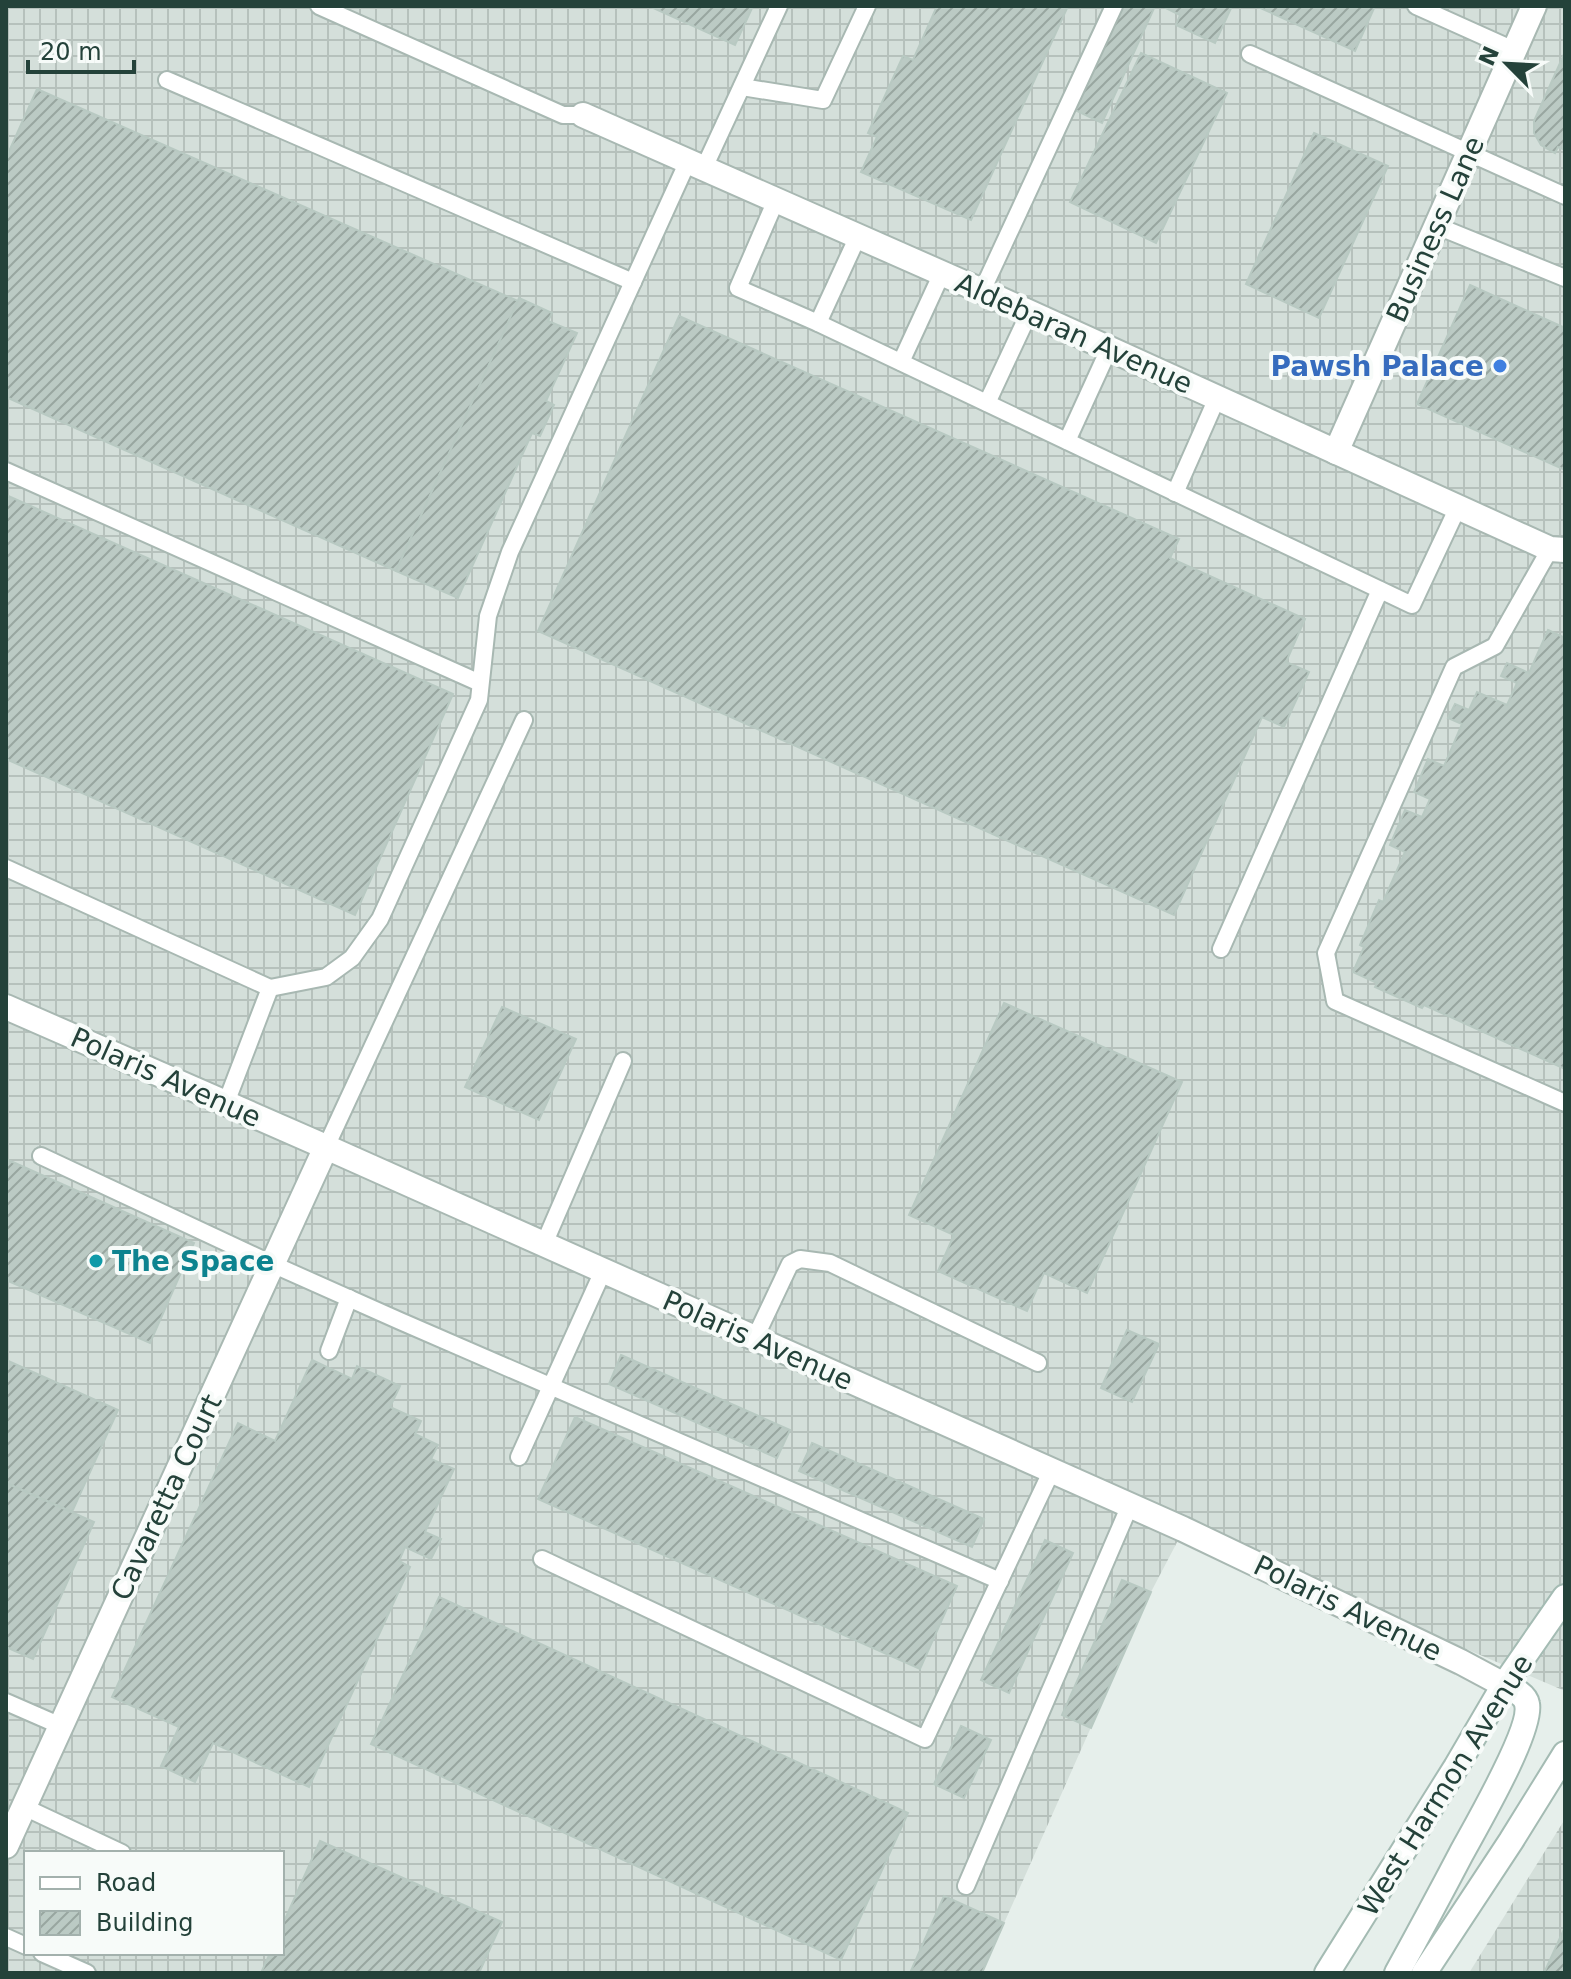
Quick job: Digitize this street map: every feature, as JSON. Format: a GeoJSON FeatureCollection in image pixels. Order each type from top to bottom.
{"type":"FeatureCollection","features":[{"type":"Feature","properties":{"kind":"street","name":"Business Lane"},"geometry":{"type":"LineString","coordinates":[[1336,452],[1534,6]]}},
{"type":"Feature","properties":{"kind":"street","name":"Aldebaran Avenue"},"geometry":{"type":"LineString","coordinates":[[583,115],[1558,549]]}},
{"type":"Feature","properties":{"kind":"street","name":"Polaris Avenue"},"geometry":{"type":"LineString","coordinates":[[6,1007],[1130,1505],[1504,1685]]}},
{"type":"Feature","properties":{"kind":"street","name":"Cavaretta Court"},"geometry":{"type":"LineString","coordinates":[[6,1846],[326,1147]]}},
{"type":"Feature","properties":{"kind":"street","name":"West Harmon Avenue"},"geometry":{"type":"LineString","coordinates":[[1327,1973],[1504,1685],[1565,1597]]}},
{"type":"Feature","properties":{"kind":"street"},"geometry":{"type":"LineString","coordinates":[[1397,1973],[1504,1773],[1521,1734],[1527,1703],[1523,1696],[1504,1685]]}},
{"type":"Feature","properties":{"kind":"street"},"geometry":{"type":"LineString","coordinates":[[1424,1973],[1565,1754]]}},
{"type":"Feature","properties":{"kind":"lane"},"geometry":{"type":"LineString","coordinates":[[319,6],[563,115],[583,115]]}},
{"type":"Feature","properties":{"kind":"lane"},"geometry":{"type":"LineString","coordinates":[[6,868],[270,988],[326,977],[352,958],[380,919],[479,700],[488,616],[510,552],[633,282],[696,164],[742,87],[779,6]]}},
{"type":"Feature","properties":{"kind":"lane"},"geometry":{"type":"LineString","coordinates":[[742,87],[823,100],[867,6]]}},
{"type":"Feature","properties":{"kind":"lane"},"geometry":{"type":"LineString","coordinates":[[982,291],[1114,6]]}},
{"type":"Feature","properties":{"kind":"lane"},"geometry":{"type":"LineString","coordinates":[[1416,6],[1514,50]]}},
{"type":"Feature","properties":{"kind":"lane"},"geometry":{"type":"LineString","coordinates":[[1250,54],[1565,196]]}},
{"type":"Feature","properties":{"kind":"lane"},"geometry":{"type":"LineString","coordinates":[[167,80],[633,282]]}},
{"type":"Feature","properties":{"kind":"lane"},"geometry":{"type":"LineString","coordinates":[[776,200],[738,288],[901,362],[1412,605],[1458,507]]}},
{"type":"Feature","properties":{"kind":"lane"},"geometry":{"type":"LineString","coordinates":[[1437,226],[1565,278]]}},
{"type":"Feature","properties":{"kind":"lane"},"geometry":{"type":"LineString","coordinates":[[818,323],[858,236]]}},
{"type":"Feature","properties":{"kind":"lane"},"geometry":{"type":"LineString","coordinates":[[901,362],[942,273]]}},
{"type":"Feature","properties":{"kind":"lane"},"geometry":{"type":"LineString","coordinates":[[987,403],[1029,313]]}},
{"type":"Feature","properties":{"kind":"lane"},"geometry":{"type":"LineString","coordinates":[[1067,441],[1109,349]]}},
{"type":"Feature","properties":{"kind":"lane"},"geometry":{"type":"LineString","coordinates":[[1175,493],[1217,398]]}},
{"type":"Feature","properties":{"kind":"lane"},"geometry":{"type":"LineString","coordinates":[[6,471],[480,683]]}},
{"type":"Feature","properties":{"kind":"lane"},"geometry":{"type":"LineString","coordinates":[[1558,549],[1495,646],[1454,667],[1326,953],[1335,1001],[1565,1103]]}},
{"type":"Feature","properties":{"kind":"lane"},"geometry":{"type":"LineString","coordinates":[[1221,949],[1380,590]]}},
{"type":"Feature","properties":{"kind":"lane"},"geometry":{"type":"LineString","coordinates":[[326,1147],[524,720]]}},
{"type":"Feature","properties":{"kind":"lane"},"geometry":{"type":"LineString","coordinates":[[226,1103],[270,988]]}},
{"type":"Feature","properties":{"kind":"lane"},"geometry":{"type":"LineString","coordinates":[[544,1244],[623,1061]]}},
{"type":"Feature","properties":{"kind":"lane"},"geometry":{"type":"LineString","coordinates":[[41,1156],[272,1264],[1000,1581]]}},
{"type":"Feature","properties":{"kind":"lane"},"geometry":{"type":"LineString","coordinates":[[755,1338],[790,1264],[800,1259],[830,1263],[1038,1363]]}},
{"type":"Feature","properties":{"kind":"lane"},"geometry":{"type":"LineString","coordinates":[[519,1457],[603,1271]]}},
{"type":"Feature","properties":{"kind":"lane"},"geometry":{"type":"LineString","coordinates":[[329,1351],[349,1298]]}},
{"type":"Feature","properties":{"kind":"lane"},"geometry":{"type":"LineString","coordinates":[[542,1559],[925,1739],[1052,1470]]}},
{"type":"Feature","properties":{"kind":"lane"},"geometry":{"type":"LineString","coordinates":[[966,1886],[1130,1505]]}},
{"type":"Feature","properties":{"kind":"lane"},"geometry":{"type":"LineString","coordinates":[[6,1702],[61,1726]]}},
{"type":"Feature","properties":{"kind":"lane"},"geometry":{"type":"LineString","coordinates":[[24,1807],[118,1851]]}},
{"type":"Feature","properties":{"kind":"lane"},"geometry":{"type":"LineString","coordinates":[[46,1955],[87,1973]]}},
{"type":"Feature","properties":{"kind":"shaded area"},"geometry":{"type":"Polygon","coordinates":[[[6,6],[1565,6],[1565,1691],[1184,1529],[1151,1592],[982,1973],[6,1973],[6,6]]]}},
{"type":"Feature","properties":{"kind":"shaded area"},"geometry":{"type":"Polygon","coordinates":[[[1565,1819],[1565,1973],[1469,1973],[1565,1819]]]}},
{"type":"Feature","properties":{"kind":"building"},"geometry":{"type":"Polygon","coordinates":[[[649,6],[753,6],[735,45],[649,6]]]}},
{"type":"Feature","properties":{"kind":"building"},"geometry":{"type":"Polygon","coordinates":[[[937,6],[1068,6],[971,220],[861,172],[877,137],[868,133],[903,56],[913,60],[937,6]]]}},
{"type":"Feature","properties":{"kind":"building"},"geometry":{"type":"Polygon","coordinates":[[[1122,6],[1155,6],[1102,123],[1075,110],[1122,6]]]}},
{"type":"Feature","properties":{"kind":"building"},"geometry":{"type":"Polygon","coordinates":[[[1162,6],[1232,6],[1215,43],[1176,25],[1180,15],[1162,6]]]}},
{"type":"Feature","properties":{"kind":"building"},"geometry":{"type":"Polygon","coordinates":[[[1256,6],[1375,6],[1355,51],[1256,6]]]}},
{"type":"Feature","properties":{"kind":"building"},"geometry":{"type":"Polygon","coordinates":[[[1565,52],[1565,150],[1558,147],[1555,153],[1541,145],[1534,133],[1534,121],[1565,52]]]}},
{"type":"Feature","properties":{"kind":"building"},"geometry":{"type":"Polygon","coordinates":[[[1141,53],[1227,93],[1156,243],[1070,202],[1141,53]]]}},
{"type":"Feature","properties":{"kind":"building"},"geometry":{"type":"Polygon","coordinates":[[[37,89],[518,301],[396,571],[6,397],[6,158],[37,89]]]}},
{"type":"Feature","properties":{"kind":"building"},"geometry":{"type":"Polygon","coordinates":[[[1314,133],[1388,166],[1319,318],[1246,284],[1314,133]]]}},
{"type":"Feature","properties":{"kind":"building","name":"Pawsh Palace"},"geometry":{"type":"Polygon","coordinates":[[[1470,285],[1565,328],[1565,470],[1417,404],[1470,285]]]}},
{"type":"Feature","properties":{"kind":"building"},"geometry":{"type":"Polygon","coordinates":[[[519,298],[552,313],[548,321],[577,333],[546,401],[554,405],[540,436],[532,433],[458,598],[396,571],[519,298]]]}},
{"type":"Feature","properties":{"kind":"building"},"geometry":{"type":"Polygon","coordinates":[[[679,316],[1179,539],[1170,558],[1305,619],[1286,662],[1309,672],[1284,727],[1262,717],[1174,915],[538,631],[679,316]]]}},
{"type":"Feature","properties":{"kind":"building"},"geometry":{"type":"Polygon","coordinates":[[[6,495],[453,694],[355,915],[6,759],[6,495]]]}},
{"type":"Feature","properties":{"kind":"building"},"geometry":{"type":"Polygon","coordinates":[[[1548,630],[1565,638],[1565,1069],[1424,1005],[1422,1008],[1375,987],[1377,983],[1353,972],[1364,947],[1360,945],[1379,900],[1383,902],[1405,852],[1390,845],[1405,810],[1422,817],[1430,799],[1414,792],[1428,759],[1444,766],[1462,724],[1448,718],[1455,704],[1469,710],[1477,692],[1507,705],[1517,683],[1501,676],[1507,663],[1529,673],[1548,630]]]}},
{"type":"Feature","properties":{"kind":"building"},"geometry":{"type":"Polygon","coordinates":[[[1004,1003],[1182,1082],[1087,1293],[1044,1273],[1027,1311],[938,1271],[954,1235],[909,1215],[1004,1003]]]}},
{"type":"Feature","properties":{"kind":"building"},"geometry":{"type":"Polygon","coordinates":[[[502,1007],[576,1039],[539,1120],[465,1087],[502,1007]]]}},
{"type":"Feature","properties":{"kind":"building","name":"The Space"},"geometry":{"type":"Polygon","coordinates":[[[6,1159],[194,1243],[150,1343],[6,1280],[6,1159]]]}},
{"type":"Feature","properties":{"kind":"building"},"geometry":{"type":"Polygon","coordinates":[[[1127,1330],[1159,1344],[1132,1402],[1101,1388],[1127,1330]]]}},
{"type":"Feature","properties":{"kind":"building"},"geometry":{"type":"Polygon","coordinates":[[[621,1355],[790,1430],[777,1458],[609,1384],[621,1355]]]}},
{"type":"Feature","properties":{"kind":"building"},"geometry":{"type":"Polygon","coordinates":[[[6,1360],[118,1410],[72,1512],[6,1483],[6,1360]]]}},
{"type":"Feature","properties":{"kind":"building"},"geometry":{"type":"Polygon","coordinates":[[[312,1360],[352,1379],[357,1366],[400,1386],[390,1407],[421,1421],[415,1434],[438,1445],[431,1459],[454,1469],[425,1532],[441,1539],[431,1559],[405,1547],[399,1561],[410,1567],[309,1787],[213,1743],[195,1782],[161,1766],[179,1727],[112,1697],[238,1423],[275,1441],[312,1360]]]}},
{"type":"Feature","properties":{"kind":"building"},"geometry":{"type":"Polygon","coordinates":[[[575,1417],[957,1586],[920,1669],[538,1499],[575,1417]]]}},
{"type":"Feature","properties":{"kind":"building"},"geometry":{"type":"Polygon","coordinates":[[[812,1443],[984,1519],[972,1547],[799,1471],[812,1443]]]}},
{"type":"Feature","properties":{"kind":"building"},"geometry":{"type":"Polygon","coordinates":[[[6,1483],[94,1522],[33,1659],[6,1647],[6,1483]]]}},
{"type":"Feature","properties":{"kind":"building"},"geometry":{"type":"Polygon","coordinates":[[[1045,1540],[1073,1553],[1009,1693],[981,1680],[1045,1540]]]}},
{"type":"Feature","properties":{"kind":"building"},"geometry":{"type":"Polygon","coordinates":[[[1122,1580],[1151,1592],[1091,1728],[1062,1715],[1122,1580]]]}},
{"type":"Feature","properties":{"kind":"building"},"geometry":{"type":"Polygon","coordinates":[[[439,1597],[908,1813],[841,1960],[371,1744],[439,1597]]]}},
{"type":"Feature","properties":{"kind":"building"},"geometry":{"type":"Polygon","coordinates":[[[961,1726],[991,1740],[964,1798],[934,1784],[961,1726]]]}},
{"type":"Feature","properties":{"kind":"building"},"geometry":{"type":"Polygon","coordinates":[[[320,1841],[502,1922],[479,1973],[261,1973],[269,1955],[284,1955],[284,1922],[320,1841]]]}},
{"type":"Feature","properties":{"kind":"building"},"geometry":{"type":"Polygon","coordinates":[[[944,1896],[1004,1923],[982,1973],[910,1973],[944,1896]]]}},
{"type":"Feature","properties":{"kind":"building"},"geometry":{"type":"Polygon","coordinates":[[[1565,1927],[1565,1973],[1544,1973],[1565,1927]]]}},
{"type":"Feature","properties":{"kind":"place","name":"Pawsh Palace"},"geometry":{"type":"Point","coordinates":[1500,366]}},
{"type":"Feature","properties":{"kind":"place","name":"The Space"},"geometry":{"type":"Point","coordinates":[96,1261]}}]}
